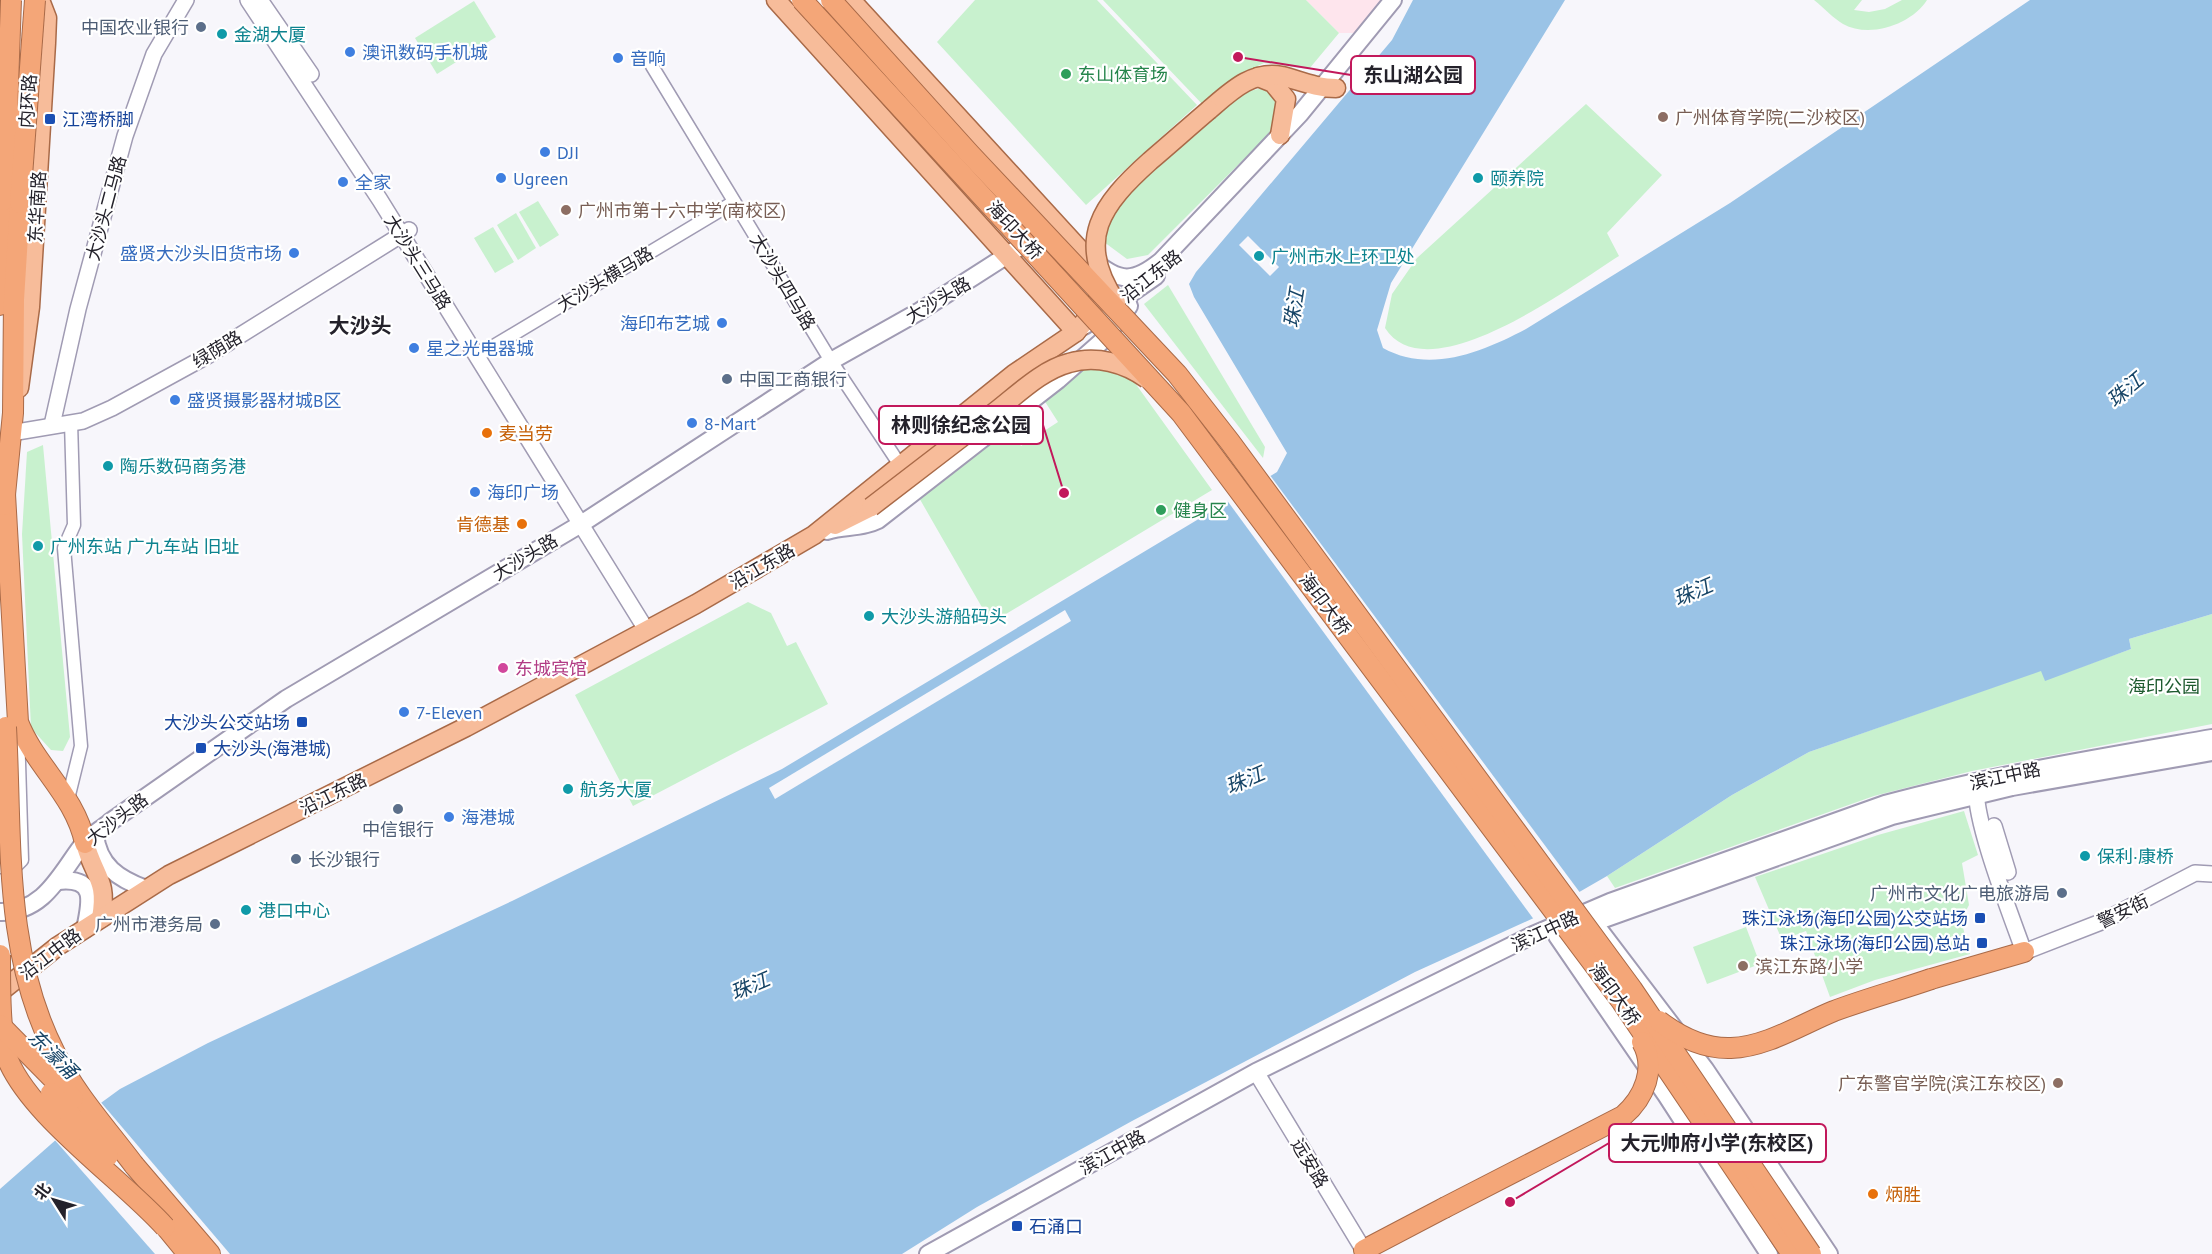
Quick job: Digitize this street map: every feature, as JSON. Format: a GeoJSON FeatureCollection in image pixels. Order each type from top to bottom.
{"type":"FeatureCollection","features":[{"type":"Feature","properties":{"kind":"highway","name":"内环路"},"geometry":{"type":"LineString","coordinates":[[9,0],[12,201]]}},
{"type":"Feature","properties":{"kind":"highway","name":"内环路"},"geometry":{"type":"LineString","coordinates":[[12,201],[35,0]]}},
{"type":"Feature","properties":{"kind":"highway","name":"海印大桥"},"geometry":{"type":"LineString","coordinates":[[802,0],[1169,398],[1627,996],[1792,1254]]}},
{"type":"Feature","properties":{"kind":"highway","name":"海印大桥"},"geometry":{"type":"LineString","coordinates":[[831,0],[970,154],[1177,374],[1259,480],[1811,1254]]}},
{"type":"Feature","properties":{"kind":"highway"},"geometry":{"type":"LineString","coordinates":[[0,305],[12,201]]}},
{"type":"Feature","properties":{"kind":"highway"},"geometry":{"type":"LineString","coordinates":[[0,546],[13,413],[12,201]]}},
{"type":"Feature","properties":{"kind":"highway"},"geometry":{"type":"LineString","coordinates":[[6,494],[14,909],[27,980],[41,1024],[61,1064],[165,1227]]}},
{"type":"Feature","properties":{"kind":"highway"},"geometry":{"type":"LineString","coordinates":[[0,634],[12,725],[68,799],[81,826],[90,838]]}},
{"type":"Feature","properties":{"kind":"highway"},"geometry":{"type":"LineString","coordinates":[[1627,996],[1673,1031],[1701,1044],[1731,1048],[1755,1044],[1836,1011],[1930,979],[2027,950]]}},
{"type":"Feature","properties":{"kind":"highway"},"geometry":{"type":"LineString","coordinates":[[0,955],[1,1032],[4,1051],[17,1079],[47,1114],[139,1198],[188,1254]]}},
{"type":"Feature","properties":{"kind":"highway"},"geometry":{"type":"LineString","coordinates":[[1365,1252],[1444,1208],[1611,1124],[1633,1107],[1646,1083],[1649,1062],[1627,996]]}},
{"type":"Feature","properties":{"kind":"highway"},"geometry":{"type":"LineString","coordinates":[[0,1025],[130,1170],[210,1254]]}},
{"type":"Feature","properties":{"kind":"highway"},"geometry":{"type":"LineString","coordinates":[[0,1043],[75,1119],[130,1170]]}},
{"type":"Feature","properties":{"kind":"main road"},"geometry":{"type":"LineString","coordinates":[[0,1],[9,0]]}},
{"type":"Feature","properties":{"kind":"main road"},"geometry":{"type":"LineString","coordinates":[[18,0],[47,9]]}},
{"type":"Feature","properties":{"kind":"main road"},"geometry":{"type":"LineString","coordinates":[[40,0],[47,9]]}},
{"type":"Feature","properties":{"kind":"main road"},"geometry":{"type":"LineString","coordinates":[[776,0],[878,115],[995,239],[1076,332],[1095,307],[1099,292],[1089,261],[1042,206],[851,0]]}},
{"type":"Feature","properties":{"kind":"main road"},"geometry":{"type":"LineString","coordinates":[[1373,35],[1393,0]]}},
{"type":"Feature","properties":{"kind":"main road"},"geometry":{"type":"LineString","coordinates":[[1131,324],[1108,290],[1098,267],[1098,233],[1104,210],[1119,189],[1238,86],[1256,77],[1283,77],[1329,88],[1406,0]]}},
{"type":"Feature","properties":{"kind":"main road","name":"东华南路"},"geometry":{"type":"LineString","coordinates":[[13,413],[22,374],[30,307],[47,9]]}},
{"type":"Feature","properties":{"kind":"main road"},"geometry":{"type":"LineString","coordinates":[[0,70],[18,69],[44,79]]}},
{"type":"Feature","properties":{"kind":"main road"},"geometry":{"type":"LineString","coordinates":[[1256,77],[1273,83],[1286,99],[1280,135]]}},
{"type":"Feature","properties":{"kind":"main road","name":"沿江东路"},"geometry":{"type":"LineString","coordinates":[[1071,239],[1100,266],[1126,278],[1137,277],[1161,261],[1280,135],[1329,88]]}},
{"type":"Feature","properties":{"kind":"main road","name":"沿江东路"},"geometry":{"type":"LineString","coordinates":[[101,918],[146,889],[229,843],[466,727],[647,631],[814,535],[1014,374],[1159,274],[1216,217],[1329,88]]}},
{"type":"Feature","properties":{"kind":"main road"},"geometry":{"type":"LineString","coordinates":[[995,239],[1006,240],[1023,231],[1040,215],[1042,206]]}},
{"type":"Feature","properties":{"kind":"main road","name":"大沙头路"},"geometry":{"type":"LineString","coordinates":[[0,912],[31,903],[48,893],[90,838],[286,699],[581,524],[831,361],[920,311],[1008,254],[1049,233],[1060,233],[1071,239]]}},
{"type":"Feature","properties":{"kind":"main road"},"geometry":{"type":"LineString","coordinates":[[814,535],[837,528],[864,527],[878,520],[1058,381],[1101,342],[1159,274]]}},
{"type":"Feature","properties":{"kind":"main road"},"geometry":{"type":"LineString","coordinates":[[814,535],[871,507],[1043,375],[1062,365],[1089,360],[1118,364],[1144,377],[1169,398]]}},
{"type":"Feature","properties":{"kind":"main road","name":"滨江中路"},"geometry":{"type":"LineString","coordinates":[[950,1254],[1258,1077],[1557,936],[1843,832],[1979,790],[2212,738]]}},
{"type":"Feature","properties":{"kind":"main road","name":"滨江中路"},"geometry":{"type":"LineString","coordinates":[[928,1254],[1258,1077],[1571,918],[1610,902],[1885,804],[2212,752]]}},
{"type":"Feature","properties":{"kind":"main road"},"geometry":{"type":"LineString","coordinates":[[90,838],[109,868],[126,882],[146,889]]}},
{"type":"Feature","properties":{"kind":"main road"},"geometry":{"type":"LineString","coordinates":[[90,838],[105,898],[101,918]]}},
{"type":"Feature","properties":{"kind":"main road"},"geometry":{"type":"LineString","coordinates":[[58,881],[76,882],[89,892],[91,898],[85,928]]}},
{"type":"Feature","properties":{"kind":"main road","name":"沿江中路"},"geometry":{"type":"LineString","coordinates":[[0,992],[101,918]]}},
{"type":"Feature","properties":{"kind":"main road"},"geometry":{"type":"LineString","coordinates":[[1769,1254],[1666,1095],[1557,936],[1571,918],[1593,922],[1705,1070],[1830,1254]]}},
{"type":"Feature","properties":{"kind":"main road"},"geometry":{"type":"LineString","coordinates":[[1666,1095],[1671,1081],[1684,1069],[1692,1065],[1705,1070]]}},
{"type":"Feature","properties":{"kind":"street","name":"大沙头二马路"},"geometry":{"type":"LineString","coordinates":[[52,425],[78,309],[125,136],[154,54],[186,0]]}},
{"type":"Feature","properties":{"kind":"street","name":"大沙头三马路"},"geometry":{"type":"LineString","coordinates":[[253,1],[295,50],[647,631]]}},
{"type":"Feature","properties":{"kind":"street","name":"大沙头四马路"},"geometry":{"type":"LineString","coordinates":[[652,66],[831,361],[900,465]]}},
{"type":"Feature","properties":{"kind":"street","name":"大沙头横马路"},"geometry":{"type":"LineString","coordinates":[[480,354],[734,202]]}},
{"type":"Feature","properties":{"kind":"street","name":"绿荫路"},"geometry":{"type":"LineString","coordinates":[[11,433],[83,421],[112,408],[207,356],[405,233]]}},
{"type":"Feature","properties":{"kind":"street"},"geometry":{"type":"LineString","coordinates":[[68,799],[81,746],[64,548],[74,525],[71,422]]}},
{"type":"Feature","properties":{"kind":"street"},"geometry":{"type":"LineString","coordinates":[[0,867],[16,866],[22,860],[12,725]]}},
{"type":"Feature","properties":{"kind":"street"},"geometry":{"type":"LineString","coordinates":[[1979,790],[2027,950]]}},
{"type":"Feature","properties":{"kind":"street","name":"警安街"},"geometry":{"type":"LineString","coordinates":[[2027,950],[2102,922],[2194,873],[2212,874]]}},
{"type":"Feature","properties":{"kind":"street","name":"远安路"},"geometry":{"type":"LineString","coordinates":[[1258,1077],[1365,1252]]}},
{"type":"Feature","properties":{"kind":"shaded area"},"geometry":{"type":"Polygon","coordinates":[[[1306,0],[1386,0],[1356,33],[1339,33],[1306,0]]]}},
{"type":"Feature","properties":{"kind":"green space","name":"东山体育场"},"geometry":{"type":"Polygon","coordinates":[[[975,0],[1097,0],[1197,105],[1086,205],[937,42],[975,0]]]}},
{"type":"Feature","properties":{"kind":"green space"},"geometry":{"type":"Polygon","coordinates":[[[1103,0],[1306,0],[1339,33],[1309,69],[1264,63],[1239,75],[1204,106],[1103,0]]]}},
{"type":"Feature","properties":{"kind":"green space"},"geometry":{"type":"Polygon","coordinates":[[[1814,0],[1862,0],[1854,10],[1869,12],[1885,9],[1902,0],[1927,0],[1920,9],[1901,22],[1890,27],[1865,30],[1843,24],[1814,0]]]}},
{"type":"Feature","properties":{"kind":"green space"},"geometry":{"type":"Polygon","coordinates":[[[474,1],[496,37],[437,74],[415,38],[474,1]]]}},
{"type":"Feature","properties":{"kind":"green space"},"geometry":{"type":"Polygon","coordinates":[[[1263,88],[1277,95],[1278,114],[1271,132],[1148,255],[1127,259],[1104,242],[1106,222],[1116,204],[1245,92],[1263,88]]]}},
{"type":"Feature","properties":{"kind":"green space"},"geometry":{"type":"Polygon","coordinates":[[[1586,104],[1662,175],[1607,233],[1619,256],[1537,309],[1501,328],[1466,342],[1433,349],[1406,345],[1385,328],[1392,294],[1417,258],[1586,104]]]}},
{"type":"Feature","properties":{"kind":"green space"},"geometry":{"type":"Polygon","coordinates":[[[538,201],[559,235],[540,247],[519,212],[538,201]]]}},
{"type":"Feature","properties":{"kind":"green space"},"geometry":{"type":"Polygon","coordinates":[[[516,213],[536,248],[518,260],[497,225],[516,213]]]}},
{"type":"Feature","properties":{"kind":"green space"},"geometry":{"type":"Polygon","coordinates":[[[493,227],[514,262],[495,273],[474,238],[493,227]]]}},
{"type":"Feature","properties":{"kind":"green space"},"geometry":{"type":"Polygon","coordinates":[[[1168,285],[1265,447],[1263,458],[1144,304],[1168,285]]]}},
{"type":"Feature","properties":{"kind":"green space"},"geometry":{"type":"Polygon","coordinates":[[[1083,366],[1123,373],[1135,383],[1212,490],[991,623],[918,496],[1008,426],[1021,446],[1058,422],[1044,400],[1083,366]]]}},
{"type":"Feature","properties":{"kind":"green space"},"geometry":{"type":"Polygon","coordinates":[[[43,445],[70,737],[63,751],[51,750],[31,728],[22,534],[27,452],[43,445]]]}},
{"type":"Feature","properties":{"kind":"green space"},"geometry":{"type":"Polygon","coordinates":[[[748,602],[771,613],[787,646],[796,642],[828,704],[633,806],[575,695],[748,602]]]}},
{"type":"Feature","properties":{"kind":"green space","name":"海印公园"},"geometry":{"type":"Polygon","coordinates":[[[2212,614],[2212,724],[1972,771],[1874,796],[1615,888],[1607,876],[1732,795],[1809,752],[2042,670],[2045,680],[2131,649],[2129,639],[2212,614]]]}},
{"type":"Feature","properties":{"kind":"green space"},"geometry":{"type":"Polygon","coordinates":[[[1964,811],[1978,855],[1962,863],[1969,905],[1961,920],[1970,954],[1875,980],[1830,997],[1806,931],[1782,940],[1755,877],[1878,835],[1964,811]]]}},
{"type":"Feature","properties":{"kind":"green space"},"geometry":{"type":"Polygon","coordinates":[[[1746,927],[1760,964],[1707,984],[1693,947],[1746,927]]]}},
{"type":"Feature","properties":{"kind":"water","name":"珠江"},"geometry":{"type":"Polygon","coordinates":[[[1413,0],[1565,0],[1391,283],[1377,330],[1383,348],[1401,356],[1437,359],[1474,352],[1526,329],[1730,203],[2030,0],[2212,0],[2212,614],[2129,639],[2131,649],[2045,681],[2041,671],[1809,752],[1732,795],[1607,876],[1536,917],[1415,972],[1132,1121],[977,1207],[902,1254],[0,1254],[0,1189],[83,1116],[120,1089],[208,1043],[512,901],[782,769],[1277,472],[1287,453],[1194,297],[1189,284],[1196,272],[1392,40],[1413,0]]]}},
{"type":"Feature","properties":{"kind":"pier","name":"广州市水上环卫处"},"geometry":{"type":"Polygon","coordinates":[[[1248,236],[1279,267],[1270,276],[1239,245],[1248,236]]]}},
{"type":"Feature","properties":{"kind":"pier"},"geometry":{"type":"Polygon","coordinates":[[[1269,474],[1581,894],[1535,921],[1226,499],[1269,474]]]}},
{"type":"Feature","properties":{"kind":"pier"},"geometry":{"type":"Polygon","coordinates":[[[1065,610],[1071,621],[775,799],[769,788],[1065,610]]]}},
{"type":"Feature","properties":{"kind":"pier"},"geometry":{"type":"Polygon","coordinates":[[[99,1100],[230,1254],[155,1254],[53,1138],[99,1100]]]}},
{"type":"Feature","properties":{"kind":"place","name":"中国农业银行"},"geometry":{"type":"Point","coordinates":[201,27]}},
{"type":"Feature","properties":{"kind":"place","name":"金湖大厦"},"geometry":{"type":"Point","coordinates":[222,34]}},
{"type":"Feature","properties":{"kind":"place","name":"澳讯数码手机城"},"geometry":{"type":"Point","coordinates":[350,52]}},
{"type":"Feature","properties":{"kind":"place","name":"东山湖公园"},"geometry":{"type":"Point","coordinates":[1238,57]}},
{"type":"Feature","properties":{"kind":"place","name":"音响"},"geometry":{"type":"Point","coordinates":[618,58]}},
{"type":"Feature","properties":{"kind":"place","name":"东山体育场"},"geometry":{"type":"Point","coordinates":[1066,74]}},
{"type":"Feature","properties":{"kind":"place","name":"广州体育学院(二沙校区)"},"geometry":{"type":"Point","coordinates":[1663,117]}},
{"type":"Feature","properties":{"kind":"place","name":"江湾桥脚"},"geometry":{"type":"Point","coordinates":[50,119]}},
{"type":"Feature","properties":{"kind":"place","name":"DJI"},"geometry":{"type":"Point","coordinates":[545,152]}},
{"type":"Feature","properties":{"kind":"place","name":"Ugreen"},"geometry":{"type":"Point","coordinates":[501,178]}},
{"type":"Feature","properties":{"kind":"place","name":"颐养院"},"geometry":{"type":"Point","coordinates":[1478,178]}},
{"type":"Feature","properties":{"kind":"place","name":"全家"},"geometry":{"type":"Point","coordinates":[343,182]}},
{"type":"Feature","properties":{"kind":"place","name":"广州市第十六中学(南校区)"},"geometry":{"type":"Point","coordinates":[566,210]}},
{"type":"Feature","properties":{"kind":"place","name":"盛贤大沙头旧货市场"},"geometry":{"type":"Point","coordinates":[294,253]}},
{"type":"Feature","properties":{"kind":"place","name":"广州市水上环卫处"},"geometry":{"type":"Point","coordinates":[1259,256]}},
{"type":"Feature","properties":{"kind":"place","name":"海印布艺城"},"geometry":{"type":"Point","coordinates":[722,323]}},
{"type":"Feature","properties":{"kind":"place","name":"星之光电器城"},"geometry":{"type":"Point","coordinates":[414,348]}},
{"type":"Feature","properties":{"kind":"place","name":"中国工商银行"},"geometry":{"type":"Point","coordinates":[727,379]}},
{"type":"Feature","properties":{"kind":"place","name":"盛贤摄影器材城B区"},"geometry":{"type":"Point","coordinates":[175,400]}},
{"type":"Feature","properties":{"kind":"place","name":"8-Mart"},"geometry":{"type":"Point","coordinates":[692,423]}},
{"type":"Feature","properties":{"kind":"place","name":"麦当劳"},"geometry":{"type":"Point","coordinates":[487,433]}},
{"type":"Feature","properties":{"kind":"place","name":"陶乐数码商务港"},"geometry":{"type":"Point","coordinates":[108,466]}},
{"type":"Feature","properties":{"kind":"place","name":"海印广场"},"geometry":{"type":"Point","coordinates":[475,492]}},
{"type":"Feature","properties":{"kind":"place","name":"林则徐纪念公园"},"geometry":{"type":"Point","coordinates":[1064,493]}},
{"type":"Feature","properties":{"kind":"place","name":"健身区"},"geometry":{"type":"Point","coordinates":[1161,510]}},
{"type":"Feature","properties":{"kind":"place","name":"肯德基"},"geometry":{"type":"Point","coordinates":[522,524]}},
{"type":"Feature","properties":{"kind":"place","name":"广州东站 广九车站 旧址"},"geometry":{"type":"Point","coordinates":[38,546]}},
{"type":"Feature","properties":{"kind":"place","name":"大沙头游船码头"},"geometry":{"type":"Point","coordinates":[869,616]}},
{"type":"Feature","properties":{"kind":"place","name":"东城宾馆"},"geometry":{"type":"Point","coordinates":[503,668]}},
{"type":"Feature","properties":{"kind":"place","name":"7-Eleven"},"geometry":{"type":"Point","coordinates":[404,712]}},
{"type":"Feature","properties":{"kind":"place","name":"大沙头公交站场"},"geometry":{"type":"Point","coordinates":[302,722]}},
{"type":"Feature","properties":{"kind":"place","name":"大沙头(海港城)"},"geometry":{"type":"Point","coordinates":[201,748]}},
{"type":"Feature","properties":{"kind":"place","name":"航务大厦"},"geometry":{"type":"Point","coordinates":[568,789]}},
{"type":"Feature","properties":{"kind":"place","name":"中信银行"},"geometry":{"type":"Point","coordinates":[398,809]}},
{"type":"Feature","properties":{"kind":"place","name":"海港城"},"geometry":{"type":"Point","coordinates":[449,817]}},
{"type":"Feature","properties":{"kind":"place","name":"保利·康桥"},"geometry":{"type":"Point","coordinates":[2085,856]}},
{"type":"Feature","properties":{"kind":"place","name":"长沙银行"},"geometry":{"type":"Point","coordinates":[296,859]}},
{"type":"Feature","properties":{"kind":"place","name":"广州市文化广电旅游局"},"geometry":{"type":"Point","coordinates":[2062,893]}},
{"type":"Feature","properties":{"kind":"place","name":"港口中心"},"geometry":{"type":"Point","coordinates":[246,910]}},
{"type":"Feature","properties":{"kind":"place","name":"珠江泳场(海印公园)公交站场"},"geometry":{"type":"Point","coordinates":[1980,918]}},
{"type":"Feature","properties":{"kind":"place","name":"广州市港务局"},"geometry":{"type":"Point","coordinates":[215,924]}},
{"type":"Feature","properties":{"kind":"place","name":"珠江泳场(海印公园)总站"},"geometry":{"type":"Point","coordinates":[1982,943]}},
{"type":"Feature","properties":{"kind":"place","name":"滨江东路小学"},"geometry":{"type":"Point","coordinates":[1743,966]}},
{"type":"Feature","properties":{"kind":"place","name":"广东警官学院(滨江东校区)"},"geometry":{"type":"Point","coordinates":[2058,1083]}},
{"type":"Feature","properties":{"kind":"place","name":"炳胜"},"geometry":{"type":"Point","coordinates":[1873,1194]}},
{"type":"Feature","properties":{"kind":"place","name":"大元帅府小学(东校区)"},"geometry":{"type":"Point","coordinates":[1510,1202]}},
{"type":"Feature","properties":{"kind":"place","name":"石涌口"},"geometry":{"type":"Point","coordinates":[1017,1226]}},
{"type":"Feature","properties":{"kind":"district","name":"大沙头"},"geometry":{"type":"Point","coordinates":[360,325]}},
{"type":"Feature","properties":{"kind":"water label","name":"东濠涌"},"geometry":{"type":"Point","coordinates":[53,1054]}}]}
